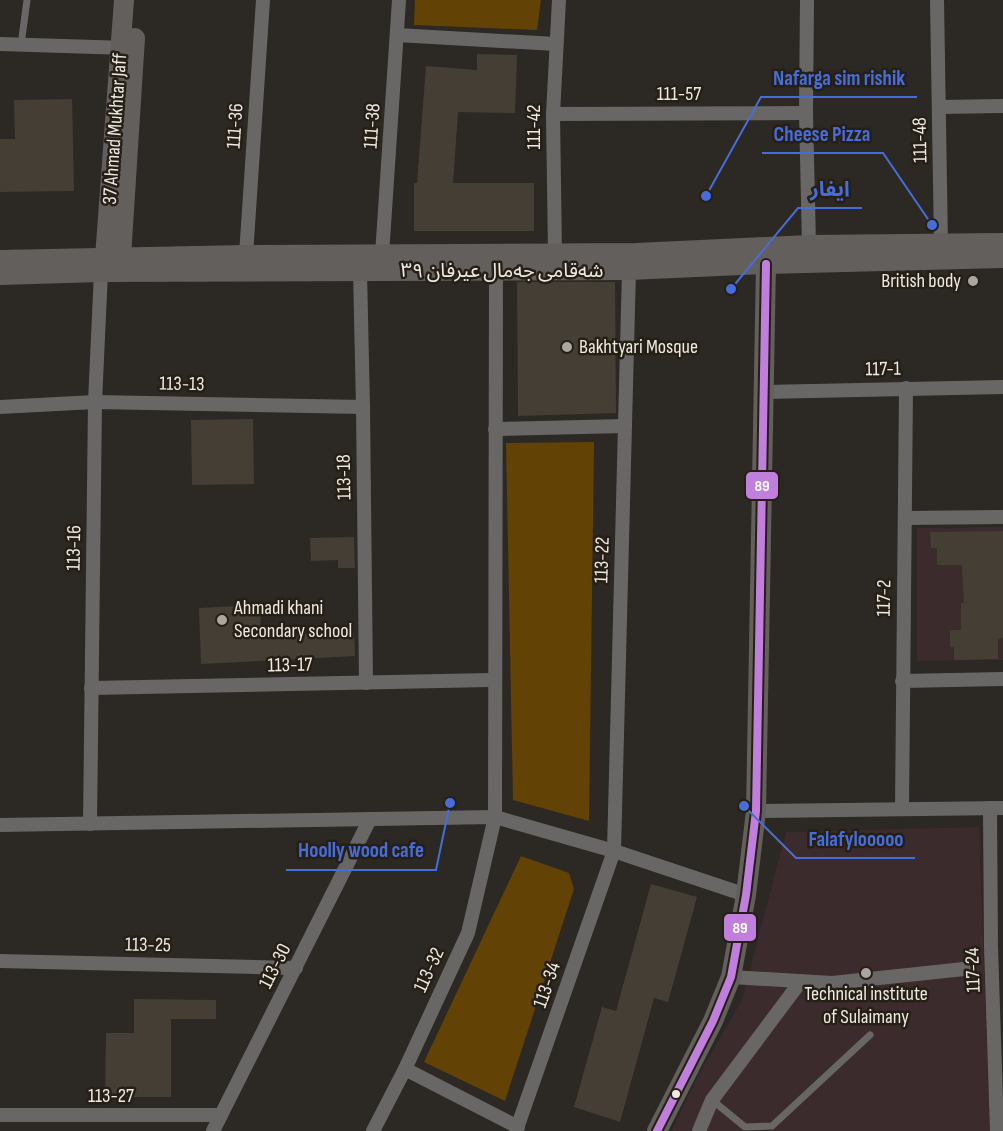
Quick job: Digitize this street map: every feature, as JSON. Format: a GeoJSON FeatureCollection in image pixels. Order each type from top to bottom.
{"type":"FeatureCollection","features":[{"type":"Feature","properties":{"kind":"main road","name":"37 Ahmad Mukhtar Jaff"},"geometry":{"type":"LineString","coordinates":[[124,0],[128,48]]}},
{"type":"Feature","properties":{"kind":"main road","name":"37 Ahmad Mukhtar Jaff"},"geometry":{"type":"LineString","coordinates":[[109,262],[128,48],[137,0]]}},
{"type":"Feature","properties":{"kind":"main road","name":"شەقامی جەمال عیرفان ٣٩"},"geometry":{"type":"LineString","coordinates":[[0,275],[109,262],[246,255],[636,253],[809,245],[1003,243]]}},
{"type":"Feature","properties":{"kind":"main road","name":"شەقامی جەمال عیرفان ٣٩"},"geometry":{"type":"LineString","coordinates":[[0,260],[360,271],[495,271],[629,270],[1003,258]]}},
{"type":"Feature","properties":{"kind":"main road"},"geometry":{"type":"LineString","coordinates":[[657,1131],[713,1021],[731,977],[746,895],[756,811],[766,264]]}},
{"type":"Feature","properties":{"kind":"street","name":"111-36"},"geometry":{"type":"LineString","coordinates":[[246,255],[263,0]]}},
{"type":"Feature","properties":{"kind":"street","name":"111-38"},"geometry":{"type":"LineString","coordinates":[[382,255],[399,0]]}},
{"type":"Feature","properties":{"kind":"street","name":"111-42"},"geometry":{"type":"LineString","coordinates":[[555,254],[553,114],[559,0]]}},
{"type":"Feature","properties":{"kind":"street"},"geometry":{"type":"LineString","coordinates":[[807,0],[806,113],[809,245]]}},
{"type":"Feature","properties":{"kind":"street","name":"111-48"},"geometry":{"type":"LineString","coordinates":[[937,0],[941,244]]}},
{"type":"Feature","properties":{"kind":"street"},"geometry":{"type":"LineString","coordinates":[[397,35],[556,44]]}},
{"type":"Feature","properties":{"kind":"street"},"geometry":{"type":"LineString","coordinates":[[0,44],[128,48]]}},
{"type":"Feature","properties":{"kind":"street"},"geometry":{"type":"LineString","coordinates":[[939,107],[1003,106]]}},
{"type":"Feature","properties":{"kind":"street","name":"111-57"},"geometry":{"type":"LineString","coordinates":[[553,114],[806,113]]}},
{"type":"Feature","properties":{"kind":"street","name":"113-16"},"geometry":{"type":"LineString","coordinates":[[90,824],[95,402],[109,262]]}},
{"type":"Feature","properties":{"kind":"street","name":"113-22"},"geometry":{"type":"LineString","coordinates":[[614,851],[629,270]]}},
{"type":"Feature","properties":{"kind":"street","name":"113-18"},"geometry":{"type":"LineString","coordinates":[[360,271],[366,683]]}},
{"type":"Feature","properties":{"kind":"street","name":"113-32"},"geometry":{"type":"LineString","coordinates":[[373,1131],[405,1069],[468,933],[495,817],[495,271]]}},
{"type":"Feature","properties":{"kind":"street","name":"117-1"},"geometry":{"type":"LineString","coordinates":[[764,392],[1003,387]]}},
{"type":"Feature","properties":{"kind":"street","name":"117-2"},"geometry":{"type":"LineString","coordinates":[[902,809],[906,388]]}},
{"type":"Feature","properties":{"kind":"street","name":"113-13"},"geometry":{"type":"LineString","coordinates":[[0,407],[95,402],[363,407]]}},
{"type":"Feature","properties":{"kind":"street"},"geometry":{"type":"LineString","coordinates":[[495,429],[625,426]]}},
{"type":"Feature","properties":{"kind":"street"},"geometry":{"type":"LineString","coordinates":[[905,518],[1003,517]]}},
{"type":"Feature","properties":{"kind":"street","name":"113-17"},"geometry":{"type":"LineString","coordinates":[[91,688],[490,680]]}},
{"type":"Feature","properties":{"kind":"street"},"geometry":{"type":"LineString","coordinates":[[902,681],[1003,680]]}},
{"type":"Feature","properties":{"kind":"street"},"geometry":{"type":"LineString","coordinates":[[756,811],[997,808]]}},
{"type":"Feature","properties":{"kind":"street","name":"117-24"},"geometry":{"type":"LineString","coordinates":[[997,808],[998,1131]]}},
{"type":"Feature","properties":{"kind":"street"},"geometry":{"type":"LineString","coordinates":[[0,825],[495,817],[614,851],[746,895]]}},
{"type":"Feature","properties":{"kind":"street","name":"113-30"},"geometry":{"type":"LineString","coordinates":[[213,1131],[370,819]]}},
{"type":"Feature","properties":{"kind":"street","name":"113-34"},"geometry":{"type":"LineString","coordinates":[[517,1129],[614,851]]}},
{"type":"Feature","properties":{"kind":"street","name":"113-25"},"geometry":{"type":"LineString","coordinates":[[0,961],[296,968]]}},
{"type":"Feature","properties":{"kind":"street"},"geometry":{"type":"LineString","coordinates":[[731,977],[832,983],[964,969]]}},
{"type":"Feature","properties":{"kind":"street"},"geometry":{"type":"LineString","coordinates":[[699,1131],[712,1100],[801,981]]}},
{"type":"Feature","properties":{"kind":"street"},"geometry":{"type":"LineString","coordinates":[[405,1069],[517,1129]]}},
{"type":"Feature","properties":{"kind":"street","name":"113-27"},"geometry":{"type":"LineString","coordinates":[[0,1115],[221,1115]]}},
{"type":"Feature","properties":{"kind":"lane"},"geometry":{"type":"LineString","coordinates":[[21,45],[27,0]]}},
{"type":"Feature","properties":{"kind":"lane"},"geometry":{"type":"LineString","coordinates":[[712,1100],[745,1127],[772,1126],[870,1035]]}},
{"type":"Feature","properties":{"kind":"lane"},"geometry":{"type":"LineString","coordinates":[[761,1126],[768,1131]]}},
{"type":"Feature","properties":{"kind":"shaded area"},"geometry":{"type":"Polygon","coordinates":[[[415,0],[541,0],[537,30],[414,25],[415,0]]]}},
{"type":"Feature","properties":{"kind":"shaded area"},"geometry":{"type":"Polygon","coordinates":[[[594,442],[589,821],[513,800],[506,443],[594,442]]]}},
{"type":"Feature","properties":{"kind":"shaded area"},"geometry":{"type":"Polygon","coordinates":[[[1003,527],[1003,660],[917,661],[917,528],[1003,527]]]}},
{"type":"Feature","properties":{"kind":"shaded area","name":"Technical institute of Sulaimany"},"geometry":{"type":"Polygon","coordinates":[[[979,827],[990,1131],[672,1131],[697,1078],[742,1000],[786,832],[979,827]]]}},
{"type":"Feature","properties":{"kind":"shaded area"},"geometry":{"type":"Polygon","coordinates":[[[521,856],[569,873],[574,889],[505,1101],[424,1062],[521,856]]]}},
{"type":"Feature","properties":{"kind":"building"},"geometry":{"type":"Polygon","coordinates":[[[477,54],[517,55],[515,113],[458,112],[453,183],[534,183],[534,231],[414,231],[414,183],[417,183],[426,66],[477,70],[477,54]]]}},
{"type":"Feature","properties":{"kind":"building"},"geometry":{"type":"Polygon","coordinates":[[[72,99],[74,191],[0,192],[0,139],[15,139],[14,100],[72,99]]]}},
{"type":"Feature","properties":{"kind":"building","name":"Bakhtyari Mosque"},"geometry":{"type":"Polygon","coordinates":[[[517,282],[615,282],[616,413],[518,416],[517,282]]]}},
{"type":"Feature","properties":{"kind":"building"},"geometry":{"type":"Polygon","coordinates":[[[253,419],[254,484],[192,485],[191,420],[253,419]]]}},
{"type":"Feature","properties":{"kind":"building"},"geometry":{"type":"Polygon","coordinates":[[[1003,531],[1003,638],[998,639],[998,659],[954,660],[954,647],[950,647],[950,630],[961,630],[961,603],[964,603],[962,565],[937,565],[937,548],[931,548],[930,532],[1003,531]]]}},
{"type":"Feature","properties":{"kind":"building"},"geometry":{"type":"Polygon","coordinates":[[[354,537],[355,568],[338,568],[338,560],[311,561],[310,538],[354,537]]]}},
{"type":"Feature","properties":{"kind":"building"},"geometry":{"type":"Polygon","coordinates":[[[260,605],[261,636],[354,632],[355,656],[201,664],[199,608],[260,605]]]}},
{"type":"Feature","properties":{"kind":"building"},"geometry":{"type":"Polygon","coordinates":[[[651,884],[697,897],[668,1002],[654,998],[620,1122],[574,1107],[602,1007],[616,1011],[651,884]]]}},
{"type":"Feature","properties":{"kind":"building"},"geometry":{"type":"Polygon","coordinates":[[[134,999],[216,1000],[216,1019],[171,1019],[171,1097],[105,1097],[106,1033],[134,1033],[134,999]]]}},
{"type":"Feature","properties":{"kind":"transit line","name":"89"},"geometry":{"type":"LineString","coordinates":[[657,1131],[713,1021],[731,977],[746,895],[756,811],[766,264]]}},
{"type":"Feature","properties":{"kind":"place","name":"Nafarga sim rishik"},"geometry":{"type":"Point","coordinates":[706,196]}},
{"type":"Feature","properties":{"kind":"place","name":"Cheese Pizza"},"geometry":{"type":"Point","coordinates":[932,225]}},
{"type":"Feature","properties":{"kind":"place","name":"British body"},"geometry":{"type":"Point","coordinates":[973,281]}},
{"type":"Feature","properties":{"kind":"place","name":"ايفار"},"geometry":{"type":"Point","coordinates":[731,289]}},
{"type":"Feature","properties":{"kind":"place","name":"Bakhtyari Mosque"},"geometry":{"type":"Point","coordinates":[567,347]}},
{"type":"Feature","properties":{"kind":"place","name":"Ahmadi khani Secondary school"},"geometry":{"type":"Point","coordinates":[222,620]}},
{"type":"Feature","properties":{"kind":"place","name":"Hoolly wood cafe"},"geometry":{"type":"Point","coordinates":[450,803]}},
{"type":"Feature","properties":{"kind":"place","name":"Falafylooooo"},"geometry":{"type":"Point","coordinates":[744,806]}},
{"type":"Feature","properties":{"kind":"place","name":"Technical institute of Sulaimany"},"geometry":{"type":"Point","coordinates":[866,973]}}]}
